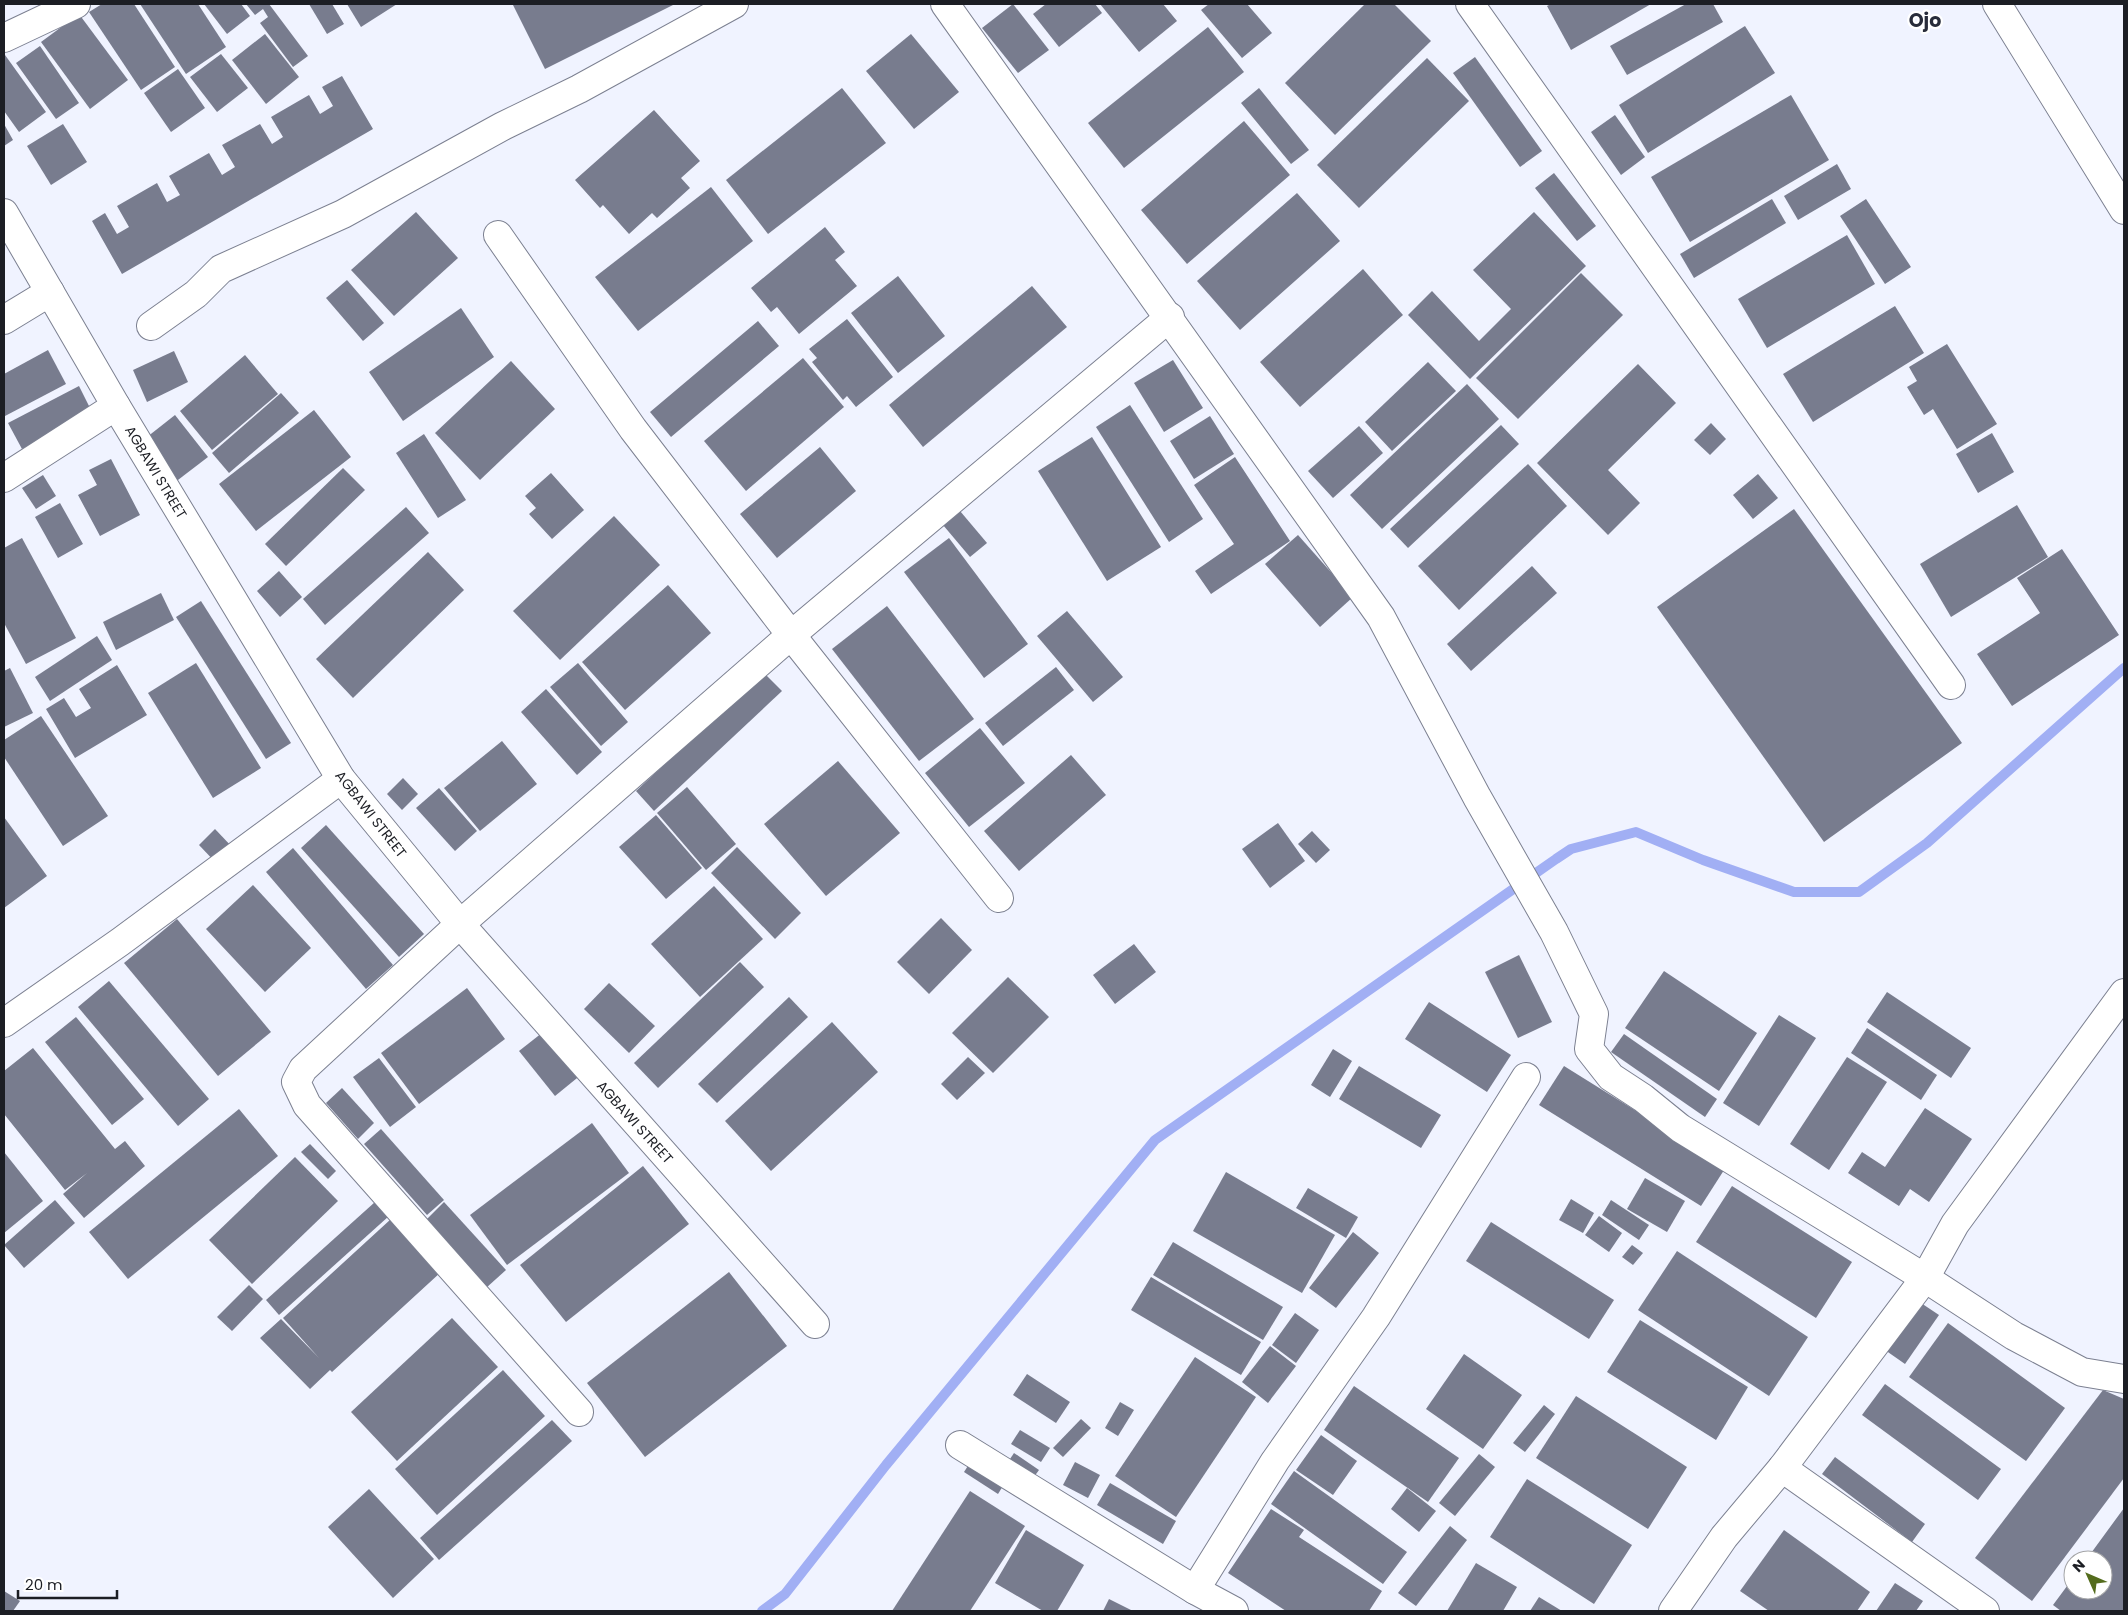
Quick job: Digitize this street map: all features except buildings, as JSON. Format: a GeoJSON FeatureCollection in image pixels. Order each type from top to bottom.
{"type":"FeatureCollection","features":[{"type":"Feature","properties":{"kind":"street"},"geometry":{"type":"LineString","coordinates":[[4,38],[76,4]]}},
{"type":"Feature","properties":{"kind":"street"},"geometry":{"type":"LineString","coordinates":[[151,326],[196,294],[221,269],[343,214],[503,126],[579,89],[734,4]]}},
{"type":"Feature","properties":{"kind":"street"},"geometry":{"type":"LineString","coordinates":[[945,4],[1170,317],[1382,618],[1477,797],[1554,932],[1594,1014],[1590,1049],[1611,1077],[1643,1098],[1680,1128],[1926,1278],[2014,1336],[2082,1372],[2124,1379]]}},
{"type":"Feature","properties":{"kind":"street"},"geometry":{"type":"LineString","coordinates":[[1470,4],[1950,685]]}},
{"type":"Feature","properties":{"kind":"street"},"geometry":{"type":"LineString","coordinates":[[1997,4],[2124,210]]}},
{"type":"Feature","properties":{"kind":"street","name":"AGBAWI STREET"},"geometry":{"type":"LineString","coordinates":[[4,213],[116,406],[341,779],[460,924],[815,1324]]}},
{"type":"Feature","properties":{"kind":"street"},"geometry":{"type":"LineString","coordinates":[[498,235],[633,429],[790,635],[999,898]]}},
{"type":"Feature","properties":{"kind":"street"},"geometry":{"type":"LineString","coordinates":[[4,320],[50,292]]}},
{"type":"Feature","properties":{"kind":"street"},"geometry":{"type":"LineString","coordinates":[[579,1412],[307,1105],[296,1082],[303,1069],[460,924],[790,635],[1170,317]]}},
{"type":"Feature","properties":{"kind":"street"},"geometry":{"type":"LineString","coordinates":[[4,478],[116,406]]}},
{"type":"Feature","properties":{"kind":"street"},"geometry":{"type":"LineString","coordinates":[[4,1023],[120,942],[341,779]]}},
{"type":"Feature","properties":{"kind":"street"},"geometry":{"type":"LineString","coordinates":[[1673,1611],[1724,1537],[1782,1468],[1926,1278],[1955,1224],[2124,993]]}},
{"type":"Feature","properties":{"kind":"street"},"geometry":{"type":"LineString","coordinates":[[1195,1590],[1275,1462],[1376,1317],[1526,1077]]}},
{"type":"Feature","properties":{"kind":"street"},"geometry":{"type":"LineString","coordinates":[[960,1445],[1195,1590],[1234,1611]]}},
{"type":"Feature","properties":{"kind":"street"},"geometry":{"type":"LineString","coordinates":[[1782,1468],[1985,1611]]}},
{"type":"Feature","properties":{"kind":"waterway"},"geometry":{"type":"LineString","coordinates":[[762,1611],[785,1594],[886,1465],[1155,1140],[1556,859],[1571,849],[1636,832],[1703,860],[1794,892],[1859,892],[1927,843],[2124,668]]}},
{"type":"Feature","properties":{"kind":"district","name":"Ojo"},"geometry":{"type":"Point","coordinates":[1925,20]}}]}
